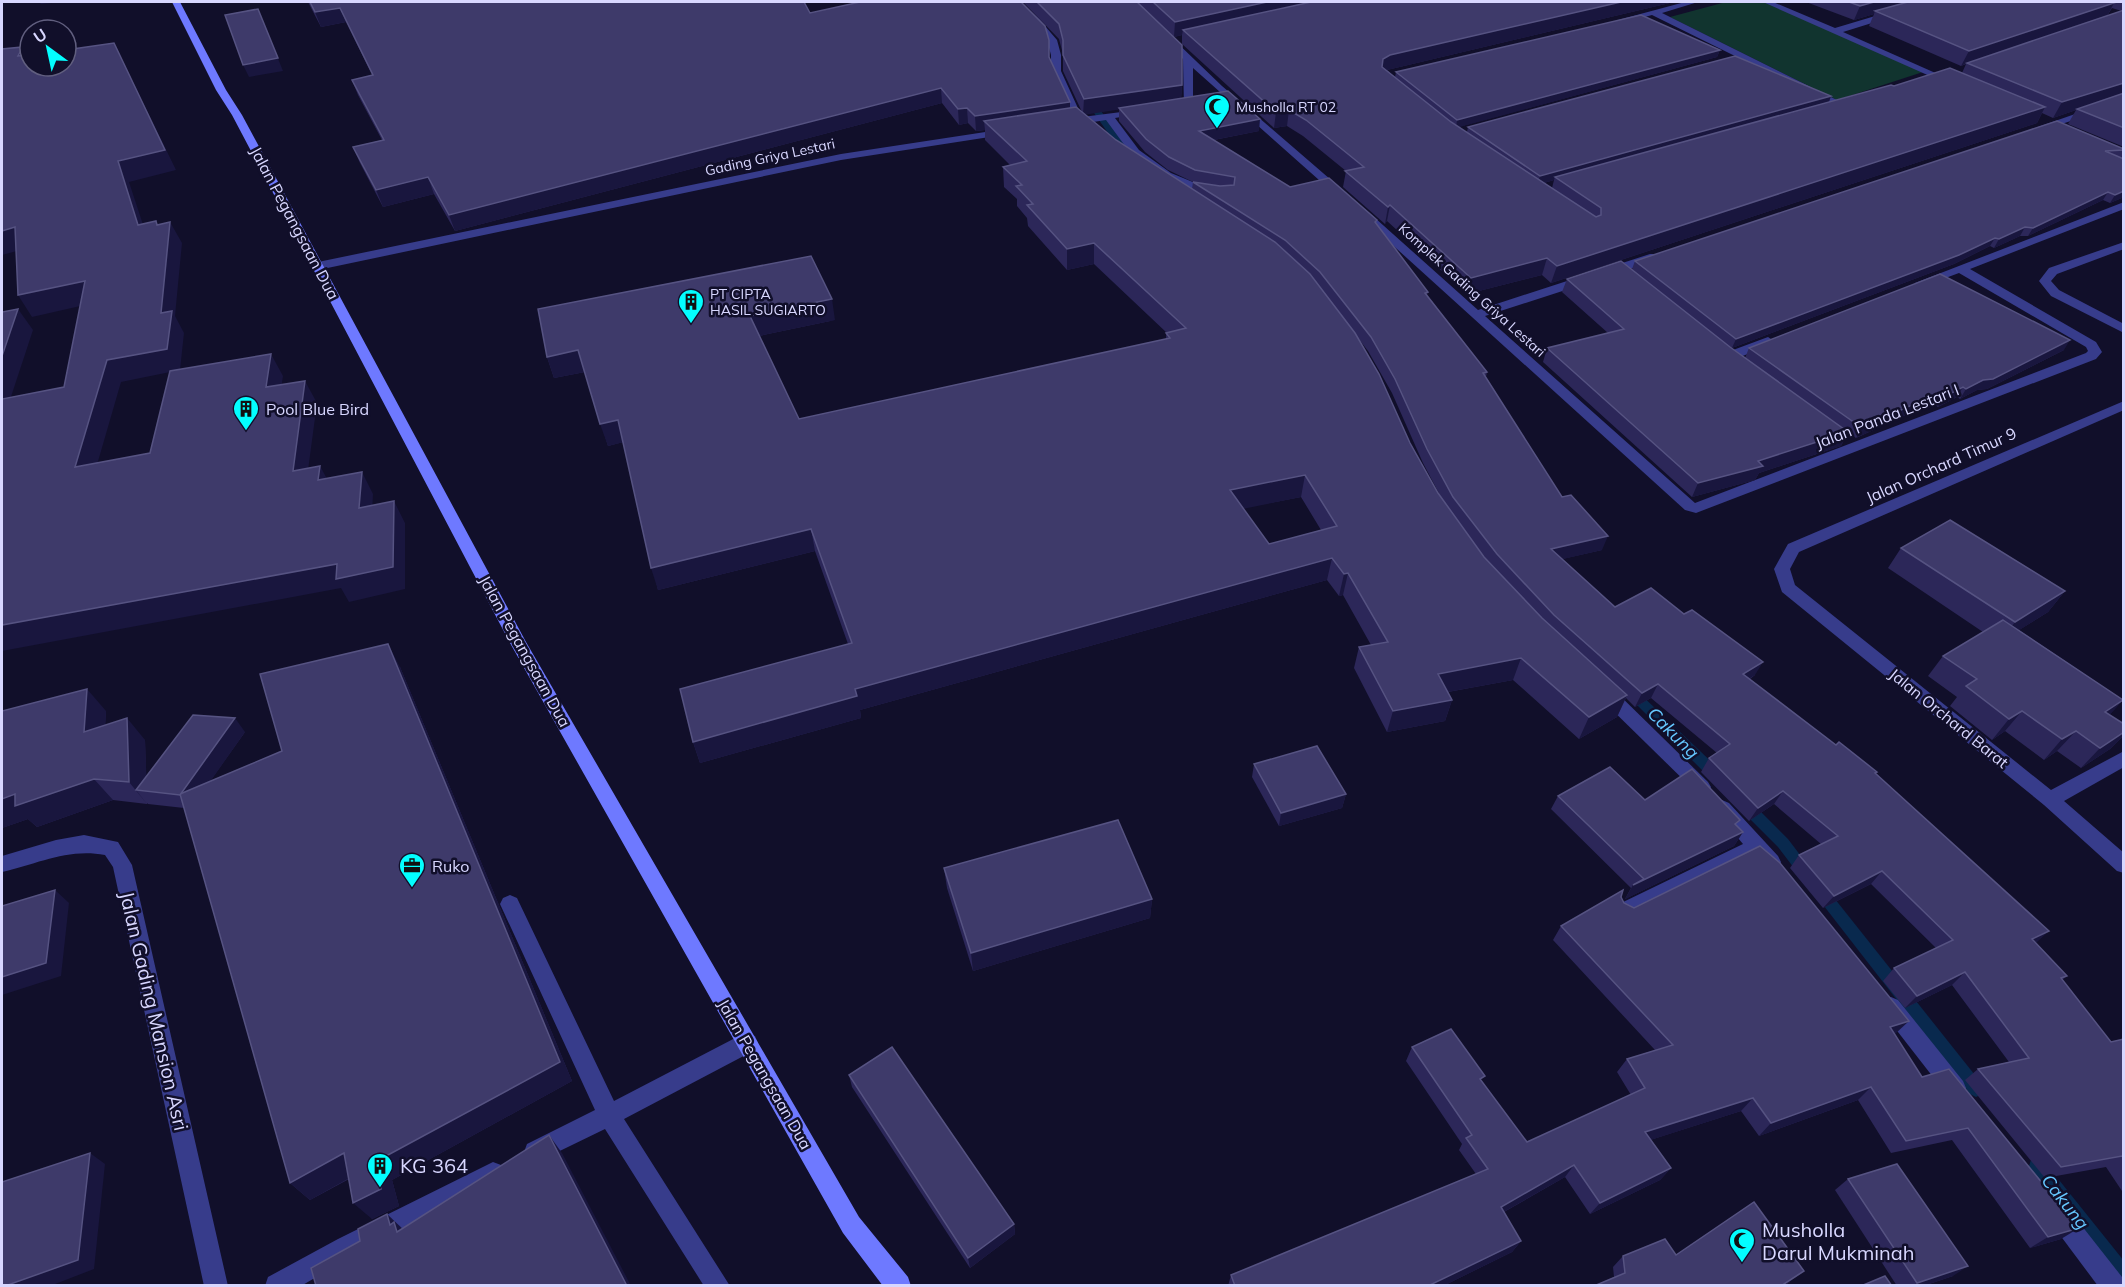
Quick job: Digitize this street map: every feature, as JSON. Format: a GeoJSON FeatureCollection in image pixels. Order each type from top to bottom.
{"type":"FeatureCollection","features":[{"type":"Feature","properties":{"kind":"main road","name":"Jalan Pegangsaan Dua"},"geometry":{"type":"LineString","coordinates":[[176,2],[518,643],[851,1225],[899,1286]]}},
{"type":"Feature","properties":{"kind":"street"},"geometry":{"type":"LineString","coordinates":[[1015,2],[1052,40],[1056,55],[1056,71],[1081,121],[1102,140],[1200,208]]}},
{"type":"Feature","properties":{"kind":"street"},"geometry":{"type":"LineString","coordinates":[[1609,23],[1694,2]]}},
{"type":"Feature","properties":{"kind":"street"},"geometry":{"type":"LineString","coordinates":[[1767,2],[1942,78],[1961,79]]}},
{"type":"Feature","properties":{"kind":"street"},"geometry":{"type":"LineString","coordinates":[[1836,31],[1930,2]]}},
{"type":"Feature","properties":{"kind":"street"},"geometry":{"type":"LineString","coordinates":[[1655,13],[1741,56],[1847,104],[1830,108]]}},
{"type":"Feature","properties":{"kind":"street"},"geometry":{"type":"LineString","coordinates":[[1831,18],[1861,31]]}},
{"type":"Feature","properties":{"kind":"street","name":"Komplek Gading Griya Lestari"},"geometry":{"type":"LineString","coordinates":[[1174,31],[1162,33],[1226,99],[1478,314],[1690,507]]}},
{"type":"Feature","properties":{"kind":"street"},"geometry":{"type":"LineString","coordinates":[[1170,42],[1182,39]]}},
{"type":"Feature","properties":{"kind":"street"},"geometry":{"type":"LineString","coordinates":[[1882,40],[1961,79]]}},
{"type":"Feature","properties":{"kind":"street"},"geometry":{"type":"LineString","coordinates":[[1730,59],[1741,56]]}},
{"type":"Feature","properties":{"kind":"street"},"geometry":{"type":"LineString","coordinates":[[1188,58],[1188,105]]}},
{"type":"Feature","properties":{"kind":"street"},"geometry":{"type":"LineString","coordinates":[[1926,82],[1942,78],[1961,79]]}},
{"type":"Feature","properties":{"kind":"street"},"geometry":{"type":"LineString","coordinates":[[2066,119],[2124,100]]}},
{"type":"Feature","properties":{"kind":"street"},"geometry":{"type":"LineString","coordinates":[[1055,125],[1148,111]]}},
{"type":"Feature","properties":{"kind":"street"},"geometry":{"type":"LineString","coordinates":[[1106,117],[1134,152],[1167,175],[1207,192],[1220,195],[1228,193]]}},
{"type":"Feature","properties":{"kind":"street"},"geometry":{"type":"LineString","coordinates":[[2046,118],[2072,132]]}},
{"type":"Feature","properties":{"kind":"street"},"geometry":{"type":"LineString","coordinates":[[2029,132],[2046,118],[2066,119],[2085,127]]}},
{"type":"Feature","properties":{"kind":"street","name":"Gading Griya Lestari"},"geometry":{"type":"LineString","coordinates":[[318,266],[842,157],[1019,130]]}},
{"type":"Feature","properties":{"kind":"street"},"geometry":{"type":"LineString","coordinates":[[1905,289],[2124,205]]}},
{"type":"Feature","properties":{"kind":"street"},"geometry":{"type":"LineString","coordinates":[[2124,245],[2053,271],[2045,281],[2055,293],[2124,329]]}},
{"type":"Feature","properties":{"kind":"street"},"geometry":{"type":"LineString","coordinates":[[1478,314],[1624,272],[1665,253]]}},
{"type":"Feature","properties":{"kind":"street","name":"Jalan Panda Lestari I"},"geometry":{"type":"LineString","coordinates":[[1690,507],[1703,508],[1850,444],[2091,356],[2095,352],[2091,345],[1960,268]]}},
{"type":"Feature","properties":{"kind":"street"},"geometry":{"type":"LineString","coordinates":[[1730,356],[1785,335]]}},
{"type":"Feature","properties":{"kind":"street","name":"Jalan Orchard Timur 9"},"geometry":{"type":"LineString","coordinates":[[1782,568],[1793,548],[2124,405]]}},
{"type":"Feature","properties":{"kind":"street","name":"Jalan Orchard Barat"},"geometry":{"type":"LineString","coordinates":[[1782,568],[1788,588],[2050,800],[2124,865]]}},
{"type":"Feature","properties":{"kind":"street"},"geometry":{"type":"LineString","coordinates":[[1592,680],[1711,796],[1779,872]]}},
{"type":"Feature","properties":{"kind":"street"},"geometry":{"type":"LineString","coordinates":[[2050,800],[2124,758]]}},
{"type":"Feature","properties":{"kind":"street","name":"Jalan Gading Mansion Asri"},"geometry":{"type":"LineString","coordinates":[[2,864],[56,848],[84,843],[111,848],[122,865],[216,1286]]}},
{"type":"Feature","properties":{"kind":"street"},"geometry":{"type":"LineString","coordinates":[[1624,911],[1757,846]]}},
{"type":"Feature","properties":{"kind":"street"},"geometry":{"type":"LineString","coordinates":[[510,904],[609,1115],[718,1286]]}},
{"type":"Feature","properties":{"kind":"street"},"geometry":{"type":"LineString","coordinates":[[1878,992],[1967,1102]]}},
{"type":"Feature","properties":{"kind":"street"},"geometry":{"type":"LineString","coordinates":[[277,1286],[346,1247],[673,1083],[747,1043]]}},
{"type":"Feature","properties":{"kind":"street"},"geometry":{"type":"LineString","coordinates":[[2049,1202],[2113,1286]]}},
{"type":"Feature","properties":{"kind":"green space"},"geometry":{"type":"Polygon","coordinates":[[[1726,2],[1766,2],[1926,71],[1837,100],[1670,17],[1726,2]]]}},
{"type":"Feature","properties":{"kind":"building"},"geometry":{"type":"Polygon","coordinates":[[[310,2],[804,2],[810,13],[860,2],[1021,2],[1045,26],[1049,40],[1049,57],[1070,102],[975,116],[967,108],[958,109],[941,88],[449,215],[428,177],[376,190],[353,147],[384,140],[352,80],[373,75],[340,8],[315,12],[310,2]]]}},
{"type":"Feature","properties":{"kind":"building"},"geometry":{"type":"Polygon","coordinates":[[[1037,2],[1137,2],[1182,45],[1182,85],[1084,99],[1063,55],[1063,40],[1059,24],[1037,2]]]}},
{"type":"Feature","properties":{"kind":"building"},"geometry":{"type":"Polygon","coordinates":[[[1153,2],[1267,2],[1175,22],[1153,2]]]}},
{"type":"Feature","properties":{"kind":"building"},"geometry":{"type":"Polygon","coordinates":[[[1311,2],[1621,2],[1390,55],[1383,59],[1382,67],[1451,122],[1596,217],[1601,215],[1601,208],[1555,177],[1894,86],[1950,68],[2045,107],[1557,266],[1547,258],[1471,278],[1390,205],[1388,207],[1345,171],[1364,167],[1306,120],[1289,110],[1276,112],[1183,30],[1311,2]]]}},
{"type":"Feature","properties":{"kind":"building"},"geometry":{"type":"Polygon","coordinates":[[[1849,2],[1874,2],[1860,6],[1849,2]]]}},
{"type":"Feature","properties":{"kind":"building"},"geometry":{"type":"Polygon","coordinates":[[[1908,2],[2114,3],[1969,51],[1875,11],[1908,2]]]}},
{"type":"Feature","properties":{"kind":"building"},"geometry":{"type":"Polygon","coordinates":[[[258,9],[278,58],[243,65],[225,15],[258,9]]]}},
{"type":"Feature","properties":{"kind":"building"},"geometry":{"type":"Polygon","coordinates":[[[2124,10],[2124,83],[2062,102],[1967,63],[2124,10]]]}},
{"type":"Feature","properties":{"kind":"building"},"geometry":{"type":"Polygon","coordinates":[[[1641,15],[1720,50],[1457,120],[1396,72],[1641,15]]]}},
{"type":"Feature","properties":{"kind":"building"},"geometry":{"type":"Polygon","coordinates":[[[114,43],[165,150],[118,161],[138,225],[156,221],[157,225],[170,222],[161,313],[172,311],[167,349],[107,360],[75,467],[150,453],[170,371],[271,354],[266,387],[305,381],[293,471],[320,466],[318,480],[362,472],[359,508],[394,501],[393,567],[336,579],[337,564],[2,625],[2,399],[64,387],[85,281],[18,295],[15,227],[2,231],[2,49],[18,47],[18,78],[78,78],[78,48],[114,43]]]}},
{"type":"Feature","properties":{"kind":"building"},"geometry":{"type":"Polygon","coordinates":[[[1735,56],[1831,96],[1540,176],[1468,127],[1735,56]]]}},
{"type":"Feature","properties":{"kind":"building"},"geometry":{"type":"Polygon","coordinates":[[[1228,91],[1260,119],[1199,131],[1290,187],[1329,178],[1377,220],[1375,222],[1428,292],[1425,293],[1487,372],[1483,373],[1562,497],[1571,495],[1608,536],[1551,549],[1615,607],[1651,588],[1684,614],[1692,610],[1763,662],[1743,674],[1836,745],[1839,742],[1877,772],[1875,773],[2049,931],[2032,939],[2067,976],[2061,978],[2111,1042],[2124,1039],[2124,1158],[2122,1156],[2061,1167],[1978,1069],[2029,1058],[1965,972],[1917,996],[1894,968],[1953,940],[1882,871],[1834,896],[1799,855],[1838,836],[1783,791],[1758,808],[1709,758],[1730,744],[1658,684],[1642,693],[1554,615],[1497,554],[1453,497],[1427,449],[1395,379],[1371,337],[1320,272],[1285,240],[1193,182],[1220,186],[1234,185],[1235,177],[1195,170],[1169,157],[1146,139],[1119,108],[1228,91]]]}},
{"type":"Feature","properties":{"kind":"building"},"geometry":{"type":"Polygon","coordinates":[[[2124,93],[2124,128],[2077,109],[2124,93]]]}},
{"type":"Feature","properties":{"kind":"building"},"geometry":{"type":"Polygon","coordinates":[[[1076,107],[1116,140],[1275,242],[1310,274],[1355,333],[1379,374],[1410,443],[1438,493],[1484,557],[1542,618],[1627,695],[1589,717],[1521,658],[1438,674],[1452,700],[1393,711],[1359,647],[1388,642],[1348,573],[1344,574],[1332,558],[855,689],[857,696],[693,742],[680,689],[852,643],[811,529],[651,568],[618,420],[600,424],[578,350],[547,357],[538,309],[811,256],[832,299],[750,316],[799,419],[1170,338],[1166,333],[1186,328],[1094,243],[1067,249],[1027,205],[1033,204],[1016,186],[1022,185],[1003,167],[1027,161],[984,121],[1076,107]],[[1305,475],[1230,490],[1269,544],[1337,526],[1305,475]]]}},
{"type":"Feature","properties":{"kind":"building"},"geometry":{"type":"Polygon","coordinates":[[[2057,121],[2124,149],[2105,151],[2124,159],[2124,191],[2115,195],[2108,192],[2033,228],[2025,227],[1999,239],[1995,238],[1959,255],[1736,339],[1635,261],[2057,121]]]}},
{"type":"Feature","properties":{"kind":"building"},"geometry":{"type":"Polygon","coordinates":[[[1621,261],[1730,347],[1848,432],[1758,461],[1763,466],[1698,483],[1547,348],[1624,329],[1567,279],[1621,261]]]}},
{"type":"Feature","properties":{"kind":"building"},"geometry":{"type":"Polygon","coordinates":[[[1940,274],[2070,340],[1993,379],[1983,380],[1966,389],[1963,387],[1944,397],[1938,393],[1862,428],[1749,348],[1940,274]]]}},
{"type":"Feature","properties":{"kind":"building"},"geometry":{"type":"Polygon","coordinates":[[[18,309],[2,356],[2,312],[18,309]]]}},
{"type":"Feature","properties":{"kind":"building"},"geometry":{"type":"Polygon","coordinates":[[[1950,520],[2065,591],[2015,622],[1901,548],[1950,520]]]}},
{"type":"Feature","properties":{"kind":"building"},"geometry":{"type":"Polygon","coordinates":[[[2003,620],[2123,700],[2105,712],[2124,724],[2124,732],[2100,748],[2076,731],[2062,739],[2022,711],[2009,719],[1966,686],[1977,679],[1943,656],[2003,620]]]}},
{"type":"Feature","properties":{"kind":"building"},"geometry":{"type":"Polygon","coordinates":[[[388,644],[560,1062],[375,1162],[381,1189],[353,1203],[344,1153],[290,1183],[180,794],[282,751],[260,674],[388,644]]]}},
{"type":"Feature","properties":{"kind":"building"},"geometry":{"type":"Polygon","coordinates":[[[87,689],[84,732],[127,718],[129,782],[94,779],[15,806],[15,794],[2,799],[2,711],[87,689]]]}},
{"type":"Feature","properties":{"kind":"building"},"geometry":{"type":"Polygon","coordinates":[[[193,715],[235,718],[180,795],[136,790],[193,715]]]}},
{"type":"Feature","properties":{"kind":"building"},"geometry":{"type":"Polygon","coordinates":[[[1317,746],[1346,794],[1281,813],[1254,764],[1317,746]]]}},
{"type":"Feature","properties":{"kind":"building"},"geometry":{"type":"Polygon","coordinates":[[[1610,767],[1645,800],[1692,769],[1740,820],[1735,824],[1743,832],[1633,885],[1644,879],[1558,796],[1610,767]]]}},
{"type":"Feature","properties":{"kind":"building"},"geometry":{"type":"Polygon","coordinates":[[[1118,820],[1152,899],[971,953],[944,868],[1118,820]]]}},
{"type":"Feature","properties":{"kind":"building"},"geometry":{"type":"Polygon","coordinates":[[[1760,846],[1780,863],[1909,1021],[1890,1027],[1922,1077],[1949,1069],[2079,1228],[2048,1237],[1968,1128],[1906,1141],[1871,1087],[1771,1123],[1753,1098],[1645,1132],[1671,1168],[1600,1203],[1574,1165],[1501,1207],[1521,1241],[1428,1286],[1235,1286],[1231,1275],[1488,1169],[1466,1138],[1472,1135],[1412,1047],[1451,1029],[1485,1076],[1480,1079],[1527,1142],[1645,1088],[1627,1059],[1673,1045],[1561,926],[1623,890],[1621,897],[1624,903],[1634,908],[1760,846]]]}},
{"type":"Feature","properties":{"kind":"building"},"geometry":{"type":"Polygon","coordinates":[[[55,890],[46,963],[2,977],[2,906],[55,890]]]}},
{"type":"Feature","properties":{"kind":"building"},"geometry":{"type":"Polygon","coordinates":[[[892,1047],[1014,1224],[968,1258],[849,1075],[892,1047]]]}},
{"type":"Feature","properties":{"kind":"building"},"geometry":{"type":"Polygon","coordinates":[[[549,1135],[627,1286],[316,1286],[311,1268],[360,1241],[358,1229],[387,1214],[390,1225],[394,1222],[397,1232],[549,1135]]]}},
{"type":"Feature","properties":{"kind":"building"},"geometry":{"type":"Polygon","coordinates":[[[90,1153],[78,1260],[2,1286],[2,1182],[90,1153]]]}},
{"type":"Feature","properties":{"kind":"building"},"geometry":{"type":"Polygon","coordinates":[[[1897,1164],[1968,1266],[1917,1283],[1848,1179],[1897,1164]]]}},
{"type":"Feature","properties":{"kind":"building"},"geometry":{"type":"Polygon","coordinates":[[[1754,1202],[1804,1271],[1781,1286],[1594,1286],[1625,1273],[1623,1256],[1665,1239],[1676,1255],[1754,1202]]]}},
{"type":"Feature","properties":{"kind":"building"},"geometry":{"type":"Polygon","coordinates":[[[1885,1276],[1892,1286],[1861,1286],[1885,1276]]]}},
{"type":"Feature","properties":{"kind":"waterway","name":"Cakung"},"geometry":{"type":"LineString","coordinates":[[1089,100],[1127,154]]}},
{"type":"Feature","properties":{"kind":"waterway","name":"Cakung"},"geometry":{"type":"LineString","coordinates":[[1632,693],[1716,775]]}},
{"type":"Feature","properties":{"kind":"waterway","name":"Cakung"},"geometry":{"type":"LineString","coordinates":[[1745,805],[1783,843],[1805,872]]}},
{"type":"Feature","properties":{"kind":"waterway","name":"Cakung"},"geometry":{"type":"LineString","coordinates":[[1822,893],[1976,1089]]}},
{"type":"Feature","properties":{"kind":"waterway","name":"Cakung"},"geometry":{"type":"LineString","coordinates":[[2037,1166],[2124,1276]]}},
{"type":"Feature","properties":{"kind":"place","name":"Musholla RT 02"},"geometry":{"type":"Point","coordinates":[1217,130]}},
{"type":"Feature","properties":{"kind":"place","name":"PT CIPTA HASIL SUGIARTO"},"geometry":{"type":"Point","coordinates":[691,325]}},
{"type":"Feature","properties":{"kind":"place","name":"Pool Blue Bird"},"geometry":{"type":"Point","coordinates":[246,432]}},
{"type":"Feature","properties":{"kind":"place","name":"Ruko"},"geometry":{"type":"Point","coordinates":[412,889]}},
{"type":"Feature","properties":{"kind":"place","name":"KG 364"},"geometry":{"type":"Point","coordinates":[380,1189]}},
{"type":"Feature","properties":{"kind":"place","name":"Musholla Darul Mukminah"},"geometry":{"type":"Point","coordinates":[1742,1264]}}]}
